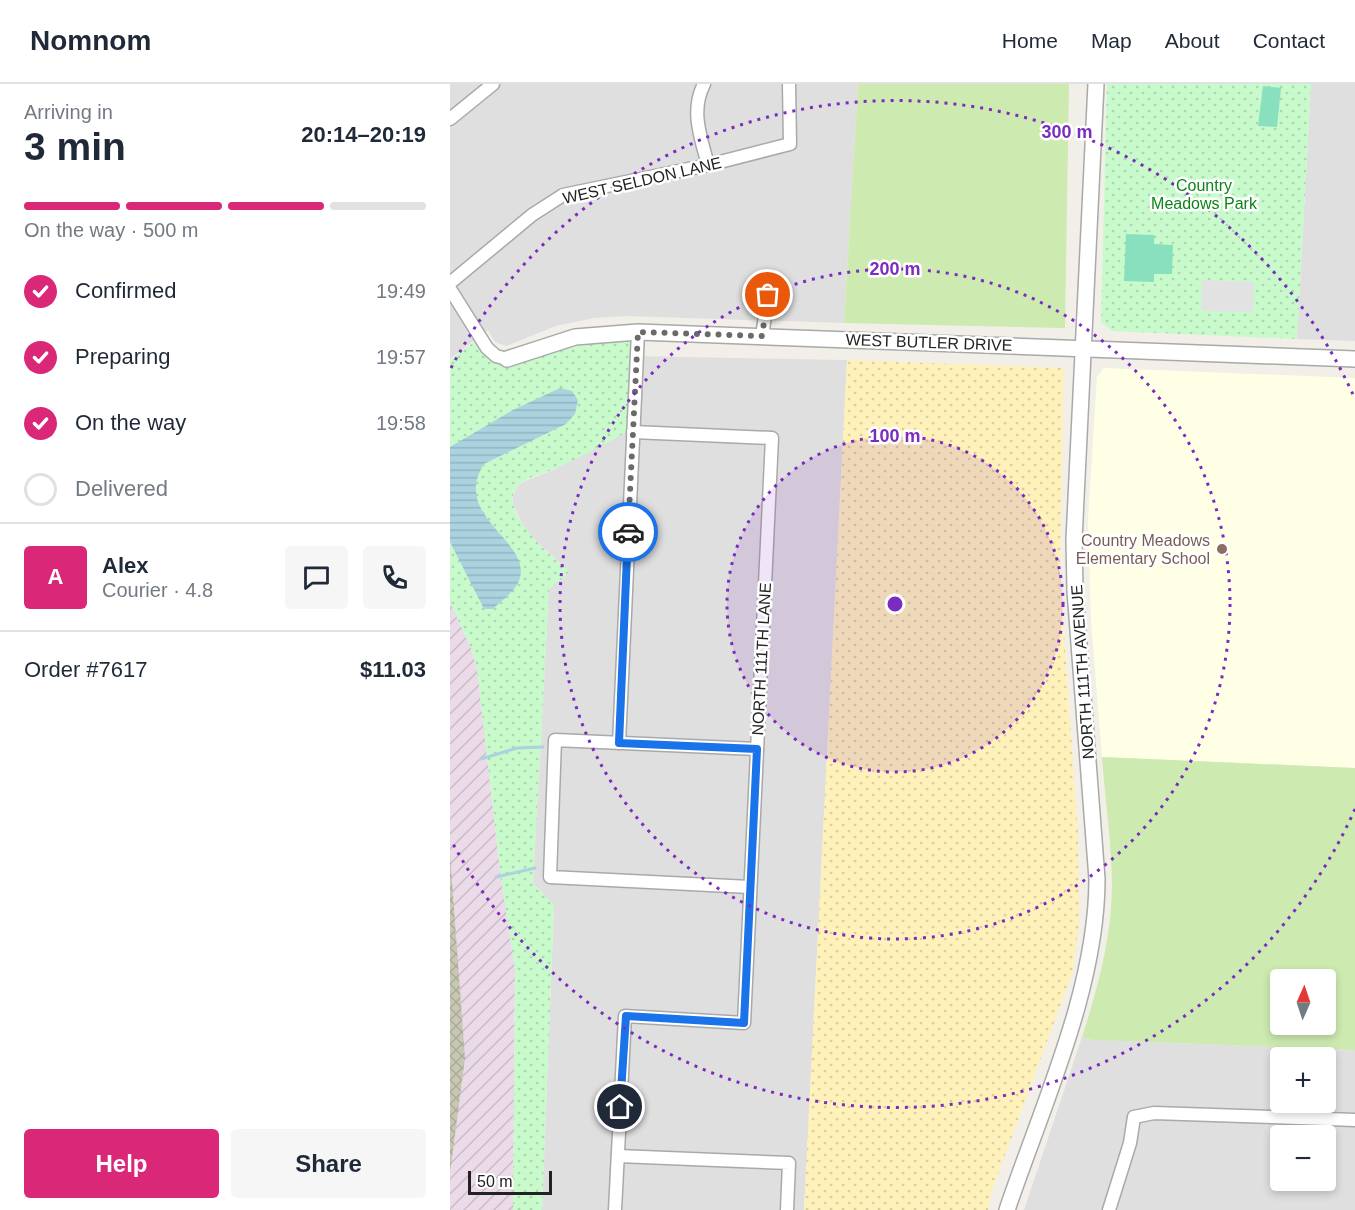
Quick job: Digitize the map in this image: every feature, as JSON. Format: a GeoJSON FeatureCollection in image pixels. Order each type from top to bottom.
{"type":"FeatureCollection","features":[{"type":"Feature","properties":{"kind":"street"},"geometry":{"type":"LineString","coordinates":[[450,119],[493,84]]}},
{"type":"Feature","properties":{"kind":"street"},"geometry":{"type":"LineString","coordinates":[[704,84],[698,95],[697,118],[708,165]]}},
{"type":"Feature","properties":{"kind":"street","name":"WEST SELDON LANE"},"geometry":{"type":"LineString","coordinates":[[450,283],[532,215],[563,195],[708,165],[790,144],[789,84]]}},
{"type":"Feature","properties":{"kind":"street","name":"NORTH 111TH AVENUE"},"geometry":{"type":"LineString","coordinates":[[1007,1210],[1084,985],[1095,915],[1097,879],[1075,591],[1074,540],[1096,84]]}},
{"type":"Feature","properties":{"kind":"street"},"geometry":{"type":"LineString","coordinates":[[762,336],[771,277]]}},
{"type":"Feature","properties":{"kind":"street"},"geometry":{"type":"LineString","coordinates":[[450,289],[488,348],[496,356],[507,359]]}},
{"type":"Feature","properties":{"kind":"street"},"geometry":{"type":"LineString","coordinates":[[619,743],[638,332]]}},
{"type":"Feature","properties":{"kind":"street","name":"WEST BUTLER DRIVE"},"geometry":{"type":"LineString","coordinates":[[507,359],[575,337],[638,332],[1355,359]]}},
{"type":"Feature","properties":{"kind":"street","name":"NORTH 111TH LANE"},"geometry":{"type":"LineString","coordinates":[[618,1156],[626,1016],[744,1023],[772,438],[633,432]]}},
{"type":"Feature","properties":{"kind":"street"},"geometry":{"type":"LineString","coordinates":[[750,887],[550,876],[555,740],[757,749]]}},
{"type":"Feature","properties":{"kind":"street"},"geometry":{"type":"LineString","coordinates":[[1109,1210],[1130,1143],[1134,1118],[1154,1113],[1355,1120]]}},
{"type":"Feature","properties":{"kind":"street"},"geometry":{"type":"LineString","coordinates":[[615,1210],[618,1156],[789,1163],[787,1210]]}},
{"type":"Feature","properties":{"kind":"shaded area"},"geometry":{"type":"Polygon","coordinates":[[[450,84],[858,84],[844,323],[626,316],[594,318],[556,326],[506,346],[495,342],[488,330],[450,359],[450,84]]]}},
{"type":"Feature","properties":{"kind":"shaded area"},"geometry":{"type":"Polygon","coordinates":[[[1311,84],[1355,84],[1355,341],[1297,339],[1311,84]]]}},
{"type":"Feature","properties":{"kind":"shaded area"},"geometry":{"type":"Polygon","coordinates":[[[1202,280],[1254,282],[1253,312],[1201,311],[1202,280]]]}},
{"type":"Feature","properties":{"kind":"shaded area"},"geometry":{"type":"Polygon","coordinates":[[[632,356],[847,360],[804,1210],[542,1210],[554,905],[533,883],[549,589],[569,572],[525,530],[513,504],[513,496],[518,485],[556,469],[632,356]]]}},
{"type":"Feature","properties":{"kind":"shaded area","name":"Country Meadows Elementary School"},"geometry":{"type":"Polygon","coordinates":[[[1104,368],[1355,378],[1355,768],[1102,757],[1091,621],[1088,521],[1097,377],[1104,368]]]}},
{"type":"Feature","properties":{"kind":"shaded area"},"geometry":{"type":"Polygon","coordinates":[[[450,602],[471,648],[477,668],[500,871],[515,969],[513,1210],[450,1210],[450,602]]]}},
{"type":"Feature","properties":{"kind":"shaded area"},"geometry":{"type":"Polygon","coordinates":[[[450,854],[465,1058],[450,1173],[450,854]]]}},
{"type":"Feature","properties":{"kind":"shaded area"},"geometry":{"type":"Polygon","coordinates":[[[1082,1037],[1094,1040],[1277,1047],[1270,1047],[1270,1113],[1336,1113],[1336,1049],[1355,1050],[1355,1210],[1024,1210],[1082,1037]]]}},
{"type":"Feature","properties":{"kind":"green space"},"geometry":{"type":"Polygon","coordinates":[[[858,84],[1069,84],[1065,328],[844,323],[858,84]]]}},
{"type":"Feature","properties":{"kind":"green space","name":"Country Meadows Park"},"geometry":{"type":"Polygon","coordinates":[[[1107,84],[1311,84],[1297,339],[1112,331],[1101,322],[1107,84]]]}},
{"type":"Feature","properties":{"kind":"green space"},"geometry":{"type":"Polygon","coordinates":[[[1263,86],[1281,88],[1277,127],[1258,126],[1263,86]]]}},
{"type":"Feature","properties":{"kind":"green space"},"geometry":{"type":"Polygon","coordinates":[[[1126,234],[1154,235],[1154,244],[1173,245],[1172,274],[1154,274],[1154,282],[1124,281],[1126,234]]]}},
{"type":"Feature","properties":{"kind":"green space"},"geometry":{"type":"Polygon","coordinates":[[[633,338],[629,431],[550,471],[528,479],[520,484],[513,494],[514,506],[528,531],[569,572],[549,589],[533,883],[554,905],[542,1210],[513,1210],[515,969],[500,871],[477,668],[471,648],[450,602],[450,360],[477,340],[494,363],[507,366],[553,350],[633,338]]]}},
{"type":"Feature","properties":{"kind":"green space"},"geometry":{"type":"Polygon","coordinates":[[[1102,757],[1355,768],[1355,1050],[1336,1049],[1336,1047],[1094,1040],[1082,1037],[1103,963],[1109,926],[1112,887],[1102,757]]]}},
{"type":"Feature","properties":{"kind":"sand"},"geometry":{"type":"Polygon","coordinates":[[[847,360],[1064,368],[1060,577],[1078,833],[1079,923],[1073,971],[991,1193],[988,1210],[804,1210],[847,360]]]}},
{"type":"Feature","properties":{"kind":"water"},"geometry":{"type":"Polygon","coordinates":[[[560,388],[572,391],[578,400],[575,414],[566,424],[484,464],[476,483],[477,499],[484,514],[515,553],[520,567],[519,581],[508,596],[493,609],[484,609],[450,542],[450,447],[513,410],[560,388]]]}},
{"type":"Feature","properties":{"kind":"waterway"},"geometry":{"type":"LineString","coordinates":[[481,759],[517,748],[543,747]]}},
{"type":"Feature","properties":{"kind":"waterway"},"geometry":{"type":"LineString","coordinates":[[496,877],[535,868]]}},
{"type":"Feature","properties":{"kind":"way so far"},"geometry":{"type":"LineString","coordinates":[[628,532],[638,332],[762,336],[768,295]]}},
{"type":"Feature","properties":{"kind":"place","name":"Country Meadows Elementary School"},"geometry":{"type":"Point","coordinates":[1222,549]}},
{"type":"Feature","properties":{"kind":"route"},"geometry":{"type":"LineString","coordinates":[[620,1107],[626,1016],[744,1023],[757,749],[619,743],[628,532]]}}]}
